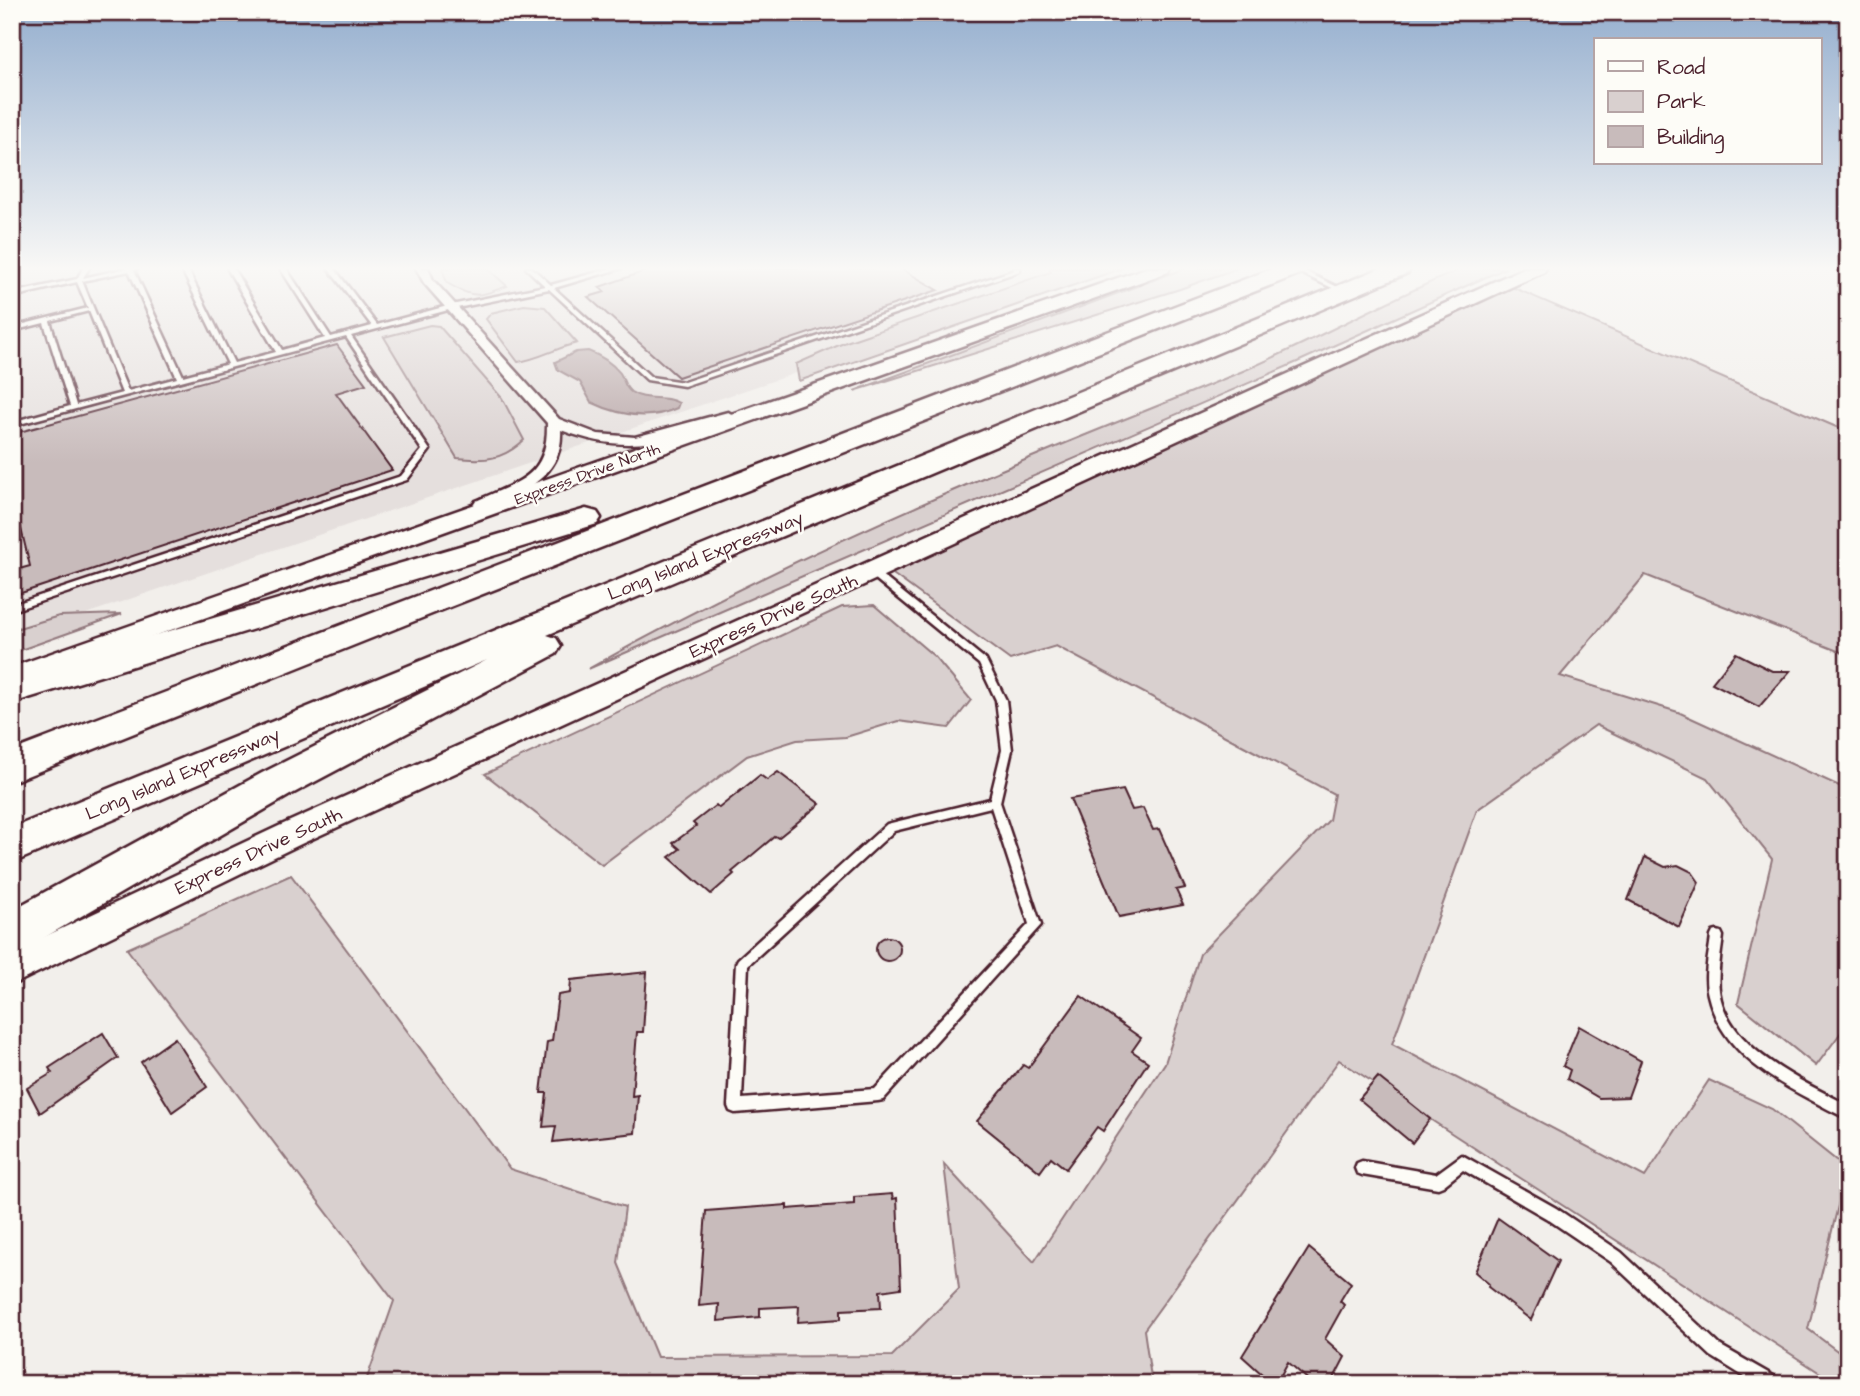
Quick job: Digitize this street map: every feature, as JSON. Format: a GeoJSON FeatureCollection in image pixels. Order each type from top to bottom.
{"type":"FeatureCollection","features":[{"type":"Feature","properties":{"kind":"highway"},"geometry":{"type":"LineString","coordinates":[[12,767],[1125,333]]}},
{"type":"Feature","properties":{"kind":"highway","name":"Long Island Expressway"},"geometry":{"type":"LineString","coordinates":[[12,846],[308,720],[1244,333]]}},
{"type":"Feature","properties":{"kind":"highway"},"geometry":{"type":"LineString","coordinates":[[12,690],[557,527],[976,391]]}},
{"type":"Feature","properties":{"kind":"highway"},"geometry":{"type":"LineString","coordinates":[[12,933],[265,791],[456,690],[937,460]]}},
{"type":"Feature","properties":{"kind":"main road","name":"Express Drive North"},"geometry":{"type":"LineString","coordinates":[[12,677],[981,333]]}},
{"type":"Feature","properties":{"kind":"main road","name":"Express Drive South"},"geometry":{"type":"LineString","coordinates":[[12,969],[278,841],[1394,333]]}},
{"type":"Feature","properties":{"kind":"street"},"geometry":{"type":"LineString","coordinates":[[474,333],[554,422],[596,439],[621,442],[648,440],[878,370]]}},
{"type":"Feature","properties":{"kind":"street"},"geometry":{"type":"LineString","coordinates":[[431,528],[533,478],[553,454],[554,422]]}},
{"type":"Feature","properties":{"kind":"lane"},"geometry":{"type":"LineString","coordinates":[[51,333],[74,408]]}},
{"type":"Feature","properties":{"kind":"lane"},"geometry":{"type":"LineString","coordinates":[[101,333],[126,394]]}},
{"type":"Feature","properties":{"kind":"lane"},"geometry":{"type":"LineString","coordinates":[[161,333],[181,379]]}},
{"type":"Feature","properties":{"kind":"lane"},"geometry":{"type":"LineString","coordinates":[[216,333],[232,365]]}},
{"type":"Feature","properties":{"kind":"lane"},"geometry":{"type":"LineString","coordinates":[[270,333],[281,352]]}},
{"type":"Feature","properties":{"kind":"lane"},"geometry":{"type":"LineString","coordinates":[[325,333],[329,339]]}},
{"type":"Feature","properties":{"kind":"lane"},"geometry":{"type":"LineString","coordinates":[[12,404],[14,424],[351,333]]}},
{"type":"Feature","properties":{"kind":"lane"},"geometry":{"type":"LineString","coordinates":[[600,333],[649,379],[684,384],[834,333]]}},
{"type":"Feature","properties":{"kind":"lane"},"geometry":{"type":"LineString","coordinates":[[12,608],[404,478],[426,450],[348,334]]}},
{"type":"Feature","properties":{"kind":"lane"},"geometry":{"type":"LineString","coordinates":[[870,571],[984,662],[1001,700],[1007,750],[995,802],[1035,925],[878,1095],[735,1106],[742,963],[891,827],[995,802]]}},
{"type":"Feature","properties":{"kind":"lane"},"geometry":{"type":"LineString","coordinates":[[1717,936],[1713,994],[1727,1027],[1756,1060],[1848,1112]]}},
{"type":"Feature","properties":{"kind":"lane"},"geometry":{"type":"LineString","coordinates":[[1362,1168],[1438,1181],[1462,1162],[1551,1213],[1616,1258],[1716,1351],[1771,1384]]}},
{"type":"Feature","properties":{"kind":"shaded area"},"geometry":{"type":"Polygon","coordinates":[[[12,333],[913,333],[12,639],[12,333]]]}},
{"type":"Feature","properties":{"kind":"shaded area"},"geometry":{"type":"Polygon","coordinates":[[[588,351],[613,366],[631,392],[643,397],[673,400],[679,403],[677,408],[656,414],[634,415],[591,402],[580,382],[558,370],[555,362],[576,352],[588,351]]]}},
{"type":"Feature","properties":{"kind":"green space"},"geometry":{"type":"Polygon","coordinates":[[[399,333],[445,333],[502,398],[524,440],[509,452],[493,458],[457,458],[384,337],[399,333]]]}},
{"type":"Feature","properties":{"kind":"green space"},"geometry":{"type":"Polygon","coordinates":[[[497,333],[568,333],[577,343],[533,358],[518,362],[497,333]]]}},
{"type":"Feature","properties":{"kind":"green space"},"geometry":{"type":"Polygon","coordinates":[[[872,333],[936,333],[799,381],[796,364],[872,333]]]}},
{"type":"Feature","properties":{"kind":"green space"},"geometry":{"type":"Polygon","coordinates":[[[1010,333],[1039,333],[854,391],[1010,333]]]}},
{"type":"Feature","properties":{"kind":"green space"},"geometry":{"type":"Polygon","coordinates":[[[1325,333],[1361,333],[588,669],[746,586],[854,535],[963,486],[1325,333]]]}},
{"type":"Feature","properties":{"kind":"green space"},"geometry":{"type":"Polygon","coordinates":[[[1408,333],[1619,333],[1848,432],[1848,655],[1645,575],[1560,676],[1678,712],[1848,790],[1848,1023],[1816,1066],[1738,1003],[1772,859],[1707,778],[1596,725],[1477,810],[1392,1044],[1645,1177],[1709,1080],[1772,1109],[1847,1169],[1808,1329],[1848,1359],[1848,1384],[1837,1384],[1339,1060],[1144,1330],[1152,1384],[365,1384],[394,1301],[127,949],[291,875],[510,1169],[625,1207],[618,1263],[657,1357],[892,1356],[959,1289],[944,1164],[1034,1262],[1165,1063],[1200,954],[1329,820],[1334,794],[1056,646],[1010,660],[882,566],[1408,333]]]}},
{"type":"Feature","properties":{"kind":"green space"},"geometry":{"type":"Polygon","coordinates":[[[874,605],[935,657],[971,700],[949,728],[898,721],[846,737],[797,740],[747,756],[602,865],[485,774],[842,607],[874,605]]]}},
{"type":"Feature","properties":{"kind":"green space"},"geometry":{"type":"Polygon","coordinates":[[[122,614],[12,653],[12,630],[59,616],[122,614]]]}},
{"type":"Feature","properties":{"kind":"building"},"geometry":{"type":"Polygon","coordinates":[[[629,333],[809,333],[678,377],[629,333]]]}},
{"type":"Feature","properties":{"kind":"building"},"geometry":{"type":"Polygon","coordinates":[[[337,345],[366,384],[336,393],[392,470],[12,596],[12,571],[30,566],[12,491],[12,434],[337,345]]]}},
{"type":"Feature","properties":{"kind":"building"},"geometry":{"type":"Polygon","coordinates":[[[1736,653],[1772,671],[1790,671],[1759,707],[1712,683],[1736,653]]]}},
{"type":"Feature","properties":{"kind":"building"},"geometry":{"type":"Polygon","coordinates":[[[778,772],[820,804],[778,838],[775,836],[732,872],[734,874],[711,894],[669,857],[680,849],[673,843],[696,826],[693,823],[716,805],[719,808],[760,775],[767,780],[778,772]]]}},
{"type":"Feature","properties":{"kind":"building"},"geometry":{"type":"Polygon","coordinates":[[[1123,790],[1132,810],[1143,808],[1153,830],[1159,829],[1185,888],[1176,890],[1183,905],[1119,917],[1070,799],[1123,790]]]}},
{"type":"Feature","properties":{"kind":"building"},"geometry":{"type":"Polygon","coordinates":[[[1645,857],[1665,867],[1678,865],[1692,872],[1699,882],[1679,927],[1628,900],[1645,857]]]}},
{"type":"Feature","properties":{"kind":"building"},"geometry":{"type":"Polygon","coordinates":[[[888,937],[897,940],[900,949],[897,958],[888,961],[879,958],[876,949],[879,940],[888,937]]]}},
{"type":"Feature","properties":{"kind":"building"},"geometry":{"type":"Polygon","coordinates":[[[647,972],[643,1032],[637,1032],[632,1096],[638,1095],[635,1133],[553,1142],[556,1126],[543,1127],[547,1093],[541,1093],[547,1042],[552,1041],[558,995],[570,993],[571,980],[647,972]]]}},
{"type":"Feature","properties":{"kind":"building"},"geometry":{"type":"Polygon","coordinates":[[[1081,996],[1141,1038],[1132,1051],[1148,1062],[1103,1131],[1097,1127],[1066,1169],[1051,1157],[1040,1172],[977,1121],[1023,1065],[1028,1068],[1081,996]]]}},
{"type":"Feature","properties":{"kind":"building"},"geometry":{"type":"Polygon","coordinates":[[[1579,1026],[1641,1061],[1628,1097],[1599,1098],[1567,1079],[1570,1070],[1563,1066],[1579,1026]]]}},
{"type":"Feature","properties":{"kind":"building"},"geometry":{"type":"Polygon","coordinates":[[[103,1033],[118,1058],[40,1113],[27,1088],[52,1073],[49,1068],[103,1033]]]}},
{"type":"Feature","properties":{"kind":"building"},"geometry":{"type":"Polygon","coordinates":[[[175,1038],[207,1087],[172,1112],[141,1062],[175,1038]]]}},
{"type":"Feature","properties":{"kind":"building"},"geometry":{"type":"Polygon","coordinates":[[[1378,1077],[1430,1119],[1412,1143],[1359,1099],[1378,1077]]]}},
{"type":"Feature","properties":{"kind":"building"},"geometry":{"type":"Polygon","coordinates":[[[892,1194],[893,1199],[897,1198],[901,1288],[880,1291],[881,1308],[841,1310],[841,1319],[798,1322],[799,1306],[760,1308],[760,1317],[718,1321],[719,1304],[699,1306],[706,1211],[787,1205],[787,1209],[854,1204],[854,1197],[892,1194]]]}},
{"type":"Feature","properties":{"kind":"building"},"geometry":{"type":"Polygon","coordinates":[[[1498,1218],[1558,1261],[1531,1320],[1488,1287],[1489,1284],[1475,1272],[1498,1218]]]}},
{"type":"Feature","properties":{"kind":"building"},"geometry":{"type":"Polygon","coordinates":[[[1309,1248],[1351,1283],[1340,1301],[1344,1305],[1325,1339],[1345,1357],[1331,1384],[1313,1384],[1288,1362],[1276,1384],[1273,1384],[1242,1356],[1309,1248]]]}}]}
